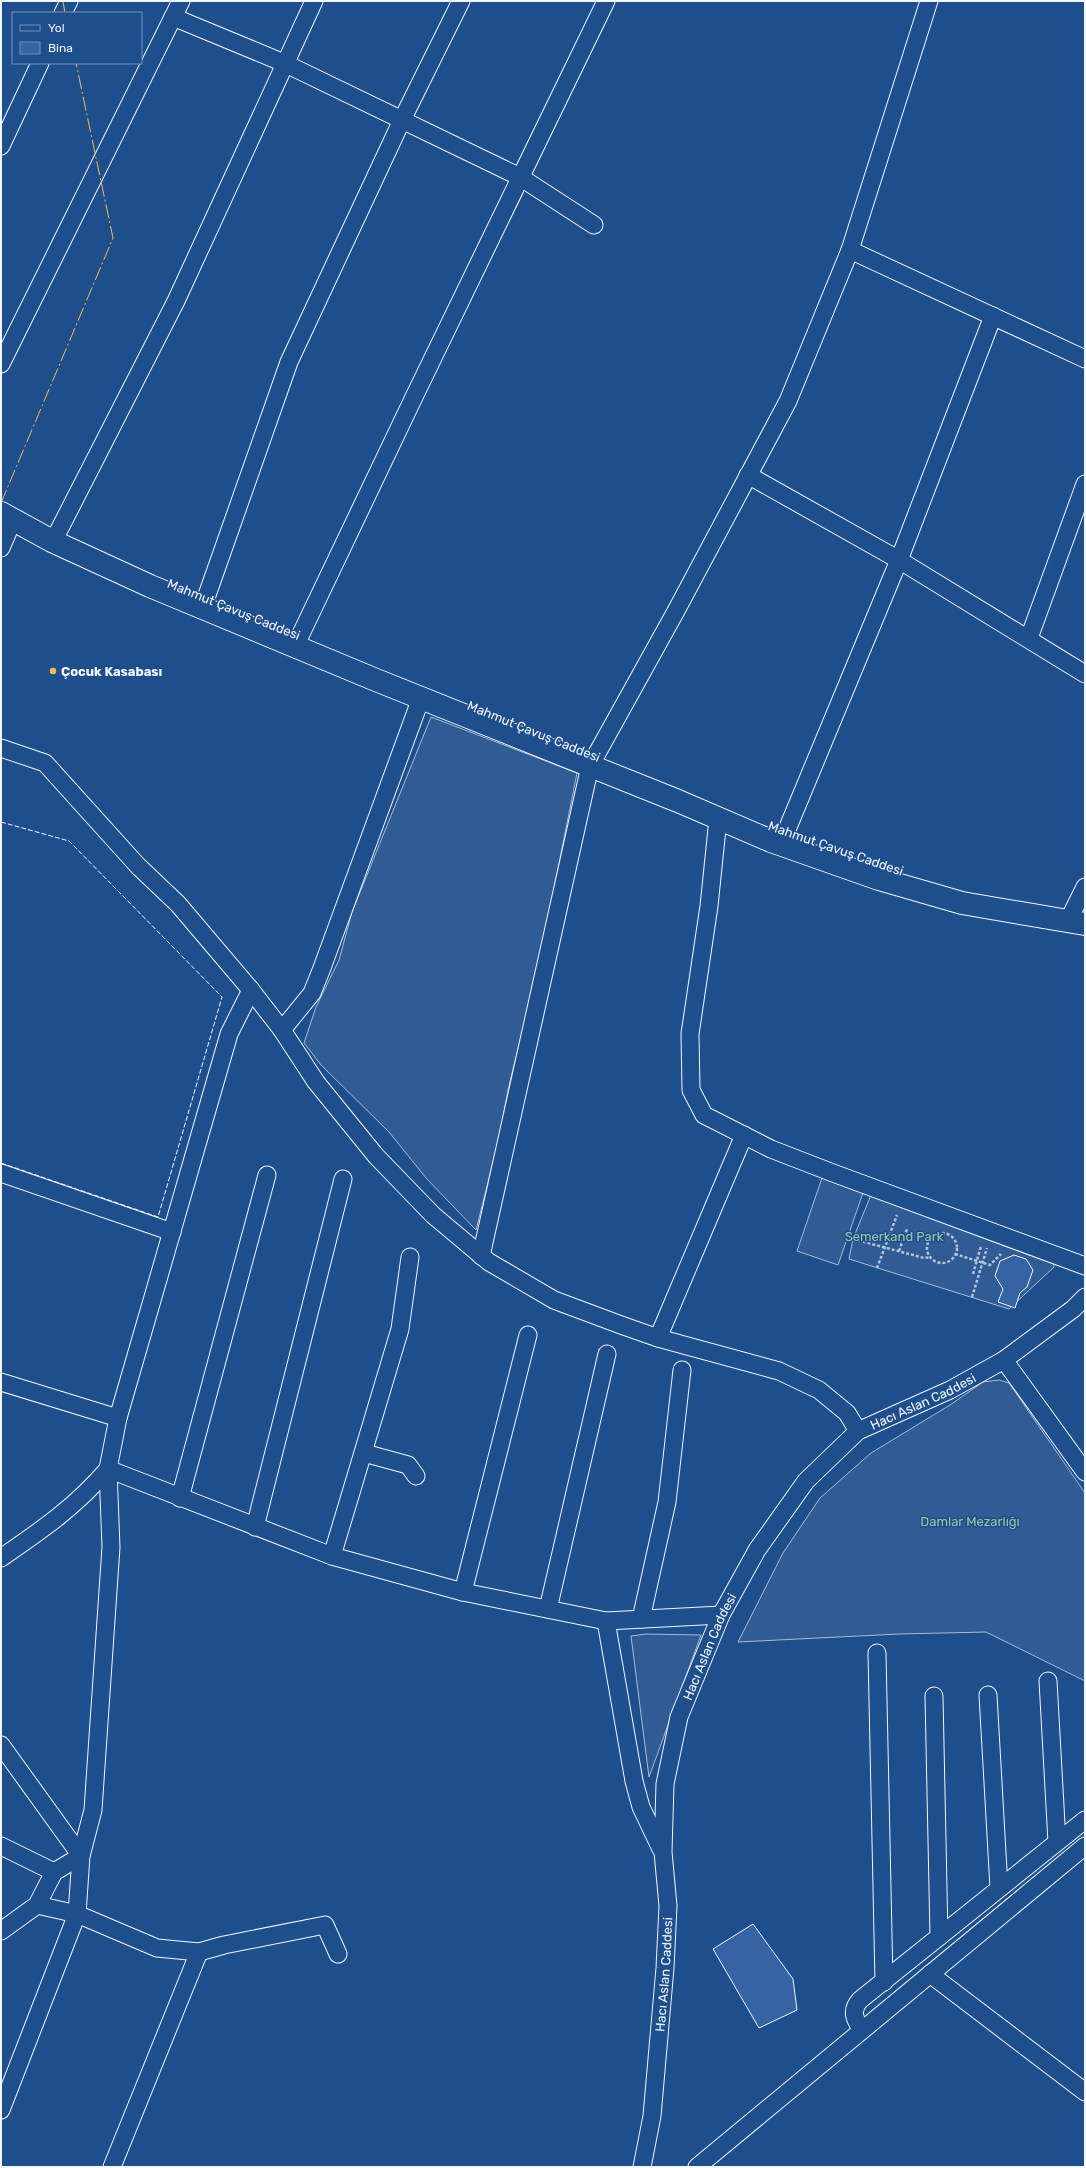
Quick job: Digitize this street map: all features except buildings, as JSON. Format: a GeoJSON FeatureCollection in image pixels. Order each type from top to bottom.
{"type":"FeatureCollection","features":[{"type":"Feature","properties":{"kind":"main road","name":"Mahmut Çavuş Caddesi"},"geometry":{"type":"LineString","coordinates":[[1,500],[58,532],[206,598],[300,636],[593,761],[786,832],[895,869],[948,884],[1078,916]]}},
{"type":"Feature","properties":{"kind":"main road"},"geometry":{"type":"LineString","coordinates":[[7,517],[52,541],[150,586],[421,698],[593,761],[771,842],[917,890],[962,902],[1078,916]]}},
{"type":"Feature","properties":{"kind":"street"},"geometry":{"type":"LineString","coordinates":[[64,12],[69,1]]}},
{"type":"Feature","properties":{"kind":"street"},"geometry":{"type":"LineString","coordinates":[[1,364],[181,1]]}},
{"type":"Feature","properties":{"kind":"street"},"geometry":{"type":"LineString","coordinates":[[58,532],[176,301],[314,1]]}},
{"type":"Feature","properties":{"kind":"street"},"geometry":{"type":"LineString","coordinates":[[206,598],[289,362],[402,120],[461,1]]}},
{"type":"Feature","properties":{"kind":"street"},"geometry":{"type":"LineString","coordinates":[[300,636],[606,1]]}},
{"type":"Feature","properties":{"kind":"street"},"geometry":{"type":"LineString","coordinates":[[481,1256],[593,761],[788,401],[850,250],[929,1]]}},
{"type":"Feature","properties":{"kind":"street"},"geometry":{"type":"LineString","coordinates":[[173,17],[284,64],[520,178],[594,224]]}},
{"type":"Feature","properties":{"kind":"street"},"geometry":{"type":"LineString","coordinates":[[1,146],[40,64]]}},
{"type":"Feature","properties":{"kind":"street"},"geometry":{"type":"LineString","coordinates":[[850,250],[1085,359]]}},
{"type":"Feature","properties":{"kind":"street"},"geometry":{"type":"LineString","coordinates":[[786,832],[899,560],[993,316]]}},
{"type":"Feature","properties":{"kind":"street"},"geometry":{"type":"LineString","coordinates":[[748,475],[899,560],[1029,638],[1085,674]]}},
{"type":"Feature","properties":{"kind":"street"},"geometry":{"type":"LineString","coordinates":[[1029,638],[1085,484]]}},
{"type":"Feature","properties":{"kind":"street"},"geometry":{"type":"LineString","coordinates":[[1,548],[7,517]]}},
{"type":"Feature","properties":{"kind":"street"},"geometry":{"type":"LineString","coordinates":[[282,1030],[312,993],[421,698]]}},
{"type":"Feature","properties":{"kind":"street"},"geometry":{"type":"LineString","coordinates":[[1,748],[44,763],[138,866],[178,904],[251,990],[282,1030],[316,1082],[376,1156],[433,1215],[481,1256],[554,1300],[658,1338],[779,1371],[819,1390],[847,1413],[858,1431]]}},
{"type":"Feature","properties":{"kind":"street"},"geometry":{"type":"LineString","coordinates":[[718,819],[709,906],[690,1034],[691,1090],[704,1115],[772,1149],[902,1200],[987,1239],[1025,1245],[1085,1266]]}},
{"type":"Feature","properties":{"kind":"street"},"geometry":{"type":"LineString","coordinates":[[1078,916],[1085,887]]}},
{"type":"Feature","properties":{"kind":"street"},"geometry":{"type":"LineString","coordinates":[[1,2110],[78,1914],[81,1856],[93,1810],[110,1563],[111,1500],[108,1469],[118,1418],[229,1034],[251,990]]}},
{"type":"Feature","properties":{"kind":"street"},"geometry":{"type":"LineString","coordinates":[[658,1338],[744,1135]]}},
{"type":"Feature","properties":{"kind":"street"},"geometry":{"type":"LineString","coordinates":[[1,1173],[172,1232]]}},
{"type":"Feature","properties":{"kind":"street"},"geometry":{"type":"LineString","coordinates":[[180,1498],[267,1175]]}},
{"type":"Feature","properties":{"kind":"street"},"geometry":{"type":"LineString","coordinates":[[255,1527],[343,1179]]}},
{"type":"Feature","properties":{"kind":"street"},"geometry":{"type":"LineString","coordinates":[[332,1556],[400,1329],[410,1257]]}},
{"type":"Feature","properties":{"kind":"street","name":"Hacı Aslan Caddesi"},"geometry":{"type":"LineString","coordinates":[[642,2167],[652,2116],[665,1968],[668,1906],[663,1852],[665,1784],[679,1717],[721,1615],[757,1550],[806,1480],[858,1431],[950,1390],[1004,1360],[1073,1310],[1085,1297]]}},
{"type":"Feature","properties":{"kind":"street"},"geometry":{"type":"LineString","coordinates":[[463,1592],[528,1335]]}},
{"type":"Feature","properties":{"kind":"street"},"geometry":{"type":"LineString","coordinates":[[548,1609],[607,1354]]}},
{"type":"Feature","properties":{"kind":"street"},"geometry":{"type":"LineString","coordinates":[[1004,1360],[1085,1472]]}},
{"type":"Feature","properties":{"kind":"street"},"geometry":{"type":"LineString","coordinates":[[641,1620],[667,1502],[682,1370]]}},
{"type":"Feature","properties":{"kind":"street"},"geometry":{"type":"LineString","coordinates":[[1,1382],[118,1418]]}},
{"type":"Feature","properties":{"kind":"street"},"geometry":{"type":"LineString","coordinates":[[364,1453],[408,1465],[416,1476]]}},
{"type":"Feature","properties":{"kind":"street"},"geometry":{"type":"LineString","coordinates":[[108,1469],[332,1556],[463,1592],[606,1621],[721,1615]]}},
{"type":"Feature","properties":{"kind":"street"},"geometry":{"type":"LineString","coordinates":[[1,1558],[56,1520],[84,1496],[108,1469]]}},
{"type":"Feature","properties":{"kind":"street"},"geometry":{"type":"LineString","coordinates":[[606,1621],[634,1781],[641,1807],[663,1852]]}},
{"type":"Feature","properties":{"kind":"street"},"geometry":{"type":"LineString","coordinates":[[877,1653],[884,1982]]}},
{"type":"Feature","properties":{"kind":"street"},"geometry":{"type":"LineString","coordinates":[[1048,1681],[1057,1842]]}},
{"type":"Feature","properties":{"kind":"street"},"geometry":{"type":"LineString","coordinates":[[934,1696],[940,1937]]}},
{"type":"Feature","properties":{"kind":"street"},"geometry":{"type":"LineString","coordinates":[[988,1696],[999,1888]]}},
{"type":"Feature","properties":{"kind":"street"},"geometry":{"type":"LineString","coordinates":[[1,1745],[81,1856]]}},
{"type":"Feature","properties":{"kind":"street"},"geometry":{"type":"LineString","coordinates":[[862,2030],[855,2020],[854,2014],[857,2003],[1085,1820]]}},
{"type":"Feature","properties":{"kind":"street"},"geometry":{"type":"LineString","coordinates":[[1,1846],[54,1872]]}},
{"type":"Feature","properties":{"kind":"street"},"geometry":{"type":"LineString","coordinates":[[697,2167],[1085,1846]]}},
{"type":"Feature","properties":{"kind":"street"},"geometry":{"type":"LineString","coordinates":[[1,1931],[38,1905],[54,1872],[81,1856]]}},
{"type":"Feature","properties":{"kind":"street"},"geometry":{"type":"LineString","coordinates":[[38,1905],[78,1914],[157,1948],[199,1952],[224,1945],[324,1925],[338,1954]]}},
{"type":"Feature","properties":{"kind":"street"},"geometry":{"type":"LineString","coordinates":[[112,2167],[199,1952]]}},
{"type":"Feature","properties":{"kind":"street"},"geometry":{"type":"LineString","coordinates":[[930,1974],[1085,2092]]}},
{"type":"Feature","properties":{"kind":"path"},"geometry":{"type":"LineString","coordinates":[[877,1268],[902,1200]]}},
{"type":"Feature","properties":{"kind":"path"},"geometry":{"type":"LineString","coordinates":[[899,1251],[906,1229]]}},
{"type":"Feature","properties":{"kind":"path"},"geometry":{"type":"LineString","coordinates":[[853,1239],[924,1258],[930,1257],[944,1263],[955,1254],[957,1250],[955,1241],[948,1234],[939,1233],[931,1238],[928,1248],[930,1257]]}},
{"type":"Feature","properties":{"kind":"path"},"geometry":{"type":"LineString","coordinates":[[973,1274],[977,1260],[987,1239]]}},
{"type":"Feature","properties":{"kind":"path"},"geometry":{"type":"LineString","coordinates":[[972,1297],[983,1263],[987,1239]]}},
{"type":"Feature","properties":{"kind":"path"},"geometry":{"type":"LineString","coordinates":[[955,1254],[990,1265],[997,1256],[1009,1251],[1021,1253],[1025,1245]]}},
{"type":"Feature","properties":{"kind":"shaded area"},"geometry":{"type":"Polygon","coordinates":[[[431,717],[577,773],[540,959],[508,1090],[499,1138],[476,1230],[426,1178],[389,1132],[321,1065],[304,1043],[316,1007],[339,960],[352,912],[431,717]]]}},
{"type":"Feature","properties":{"kind":"shaded area"},"geometry":{"type":"Polygon","coordinates":[[[824,1172],[865,1187],[838,1265],[797,1251],[824,1172]]]}},
{"type":"Feature","properties":{"kind":"shaded area","name":"Semerkand Park"},"geometry":{"type":"Polygon","coordinates":[[[873,1190],[1053,1256],[1054,1267],[1009,1309],[849,1259],[853,1239],[873,1190]]]}},
{"type":"Feature","properties":{"kind":"shaded area","name":"Damlar Mezarlığı"},"geometry":{"type":"Polygon","coordinates":[[[999,1380],[1009,1383],[1085,1493],[1085,1681],[986,1632],[899,1634],[738,1642],[783,1553],[820,1498],[871,1453],[950,1405],[983,1382],[999,1380]]]}},
{"type":"Feature","properties":{"kind":"shaded area"},"geometry":{"type":"Polygon","coordinates":[[[646,1634],[701,1635],[649,1777],[631,1636],[646,1634]]]}},
{"type":"Feature","properties":{"kind":"fence"},"geometry":{"type":"LineString","coordinates":[[1,822],[69,841],[222,997],[158,1217],[1,1163]]}},
{"type":"Feature","properties":{"kind":"power"},"geometry":{"type":"LineString","coordinates":[[63,1],[65,12]]}},
{"type":"Feature","properties":{"kind":"power"},"geometry":{"type":"LineString","coordinates":[[1,503],[113,238],[76,64]]}},
{"type":"Feature","properties":{"kind":"place","name":"Çocuk Kasabası"},"geometry":{"type":"Point","coordinates":[53,671]}}]}
